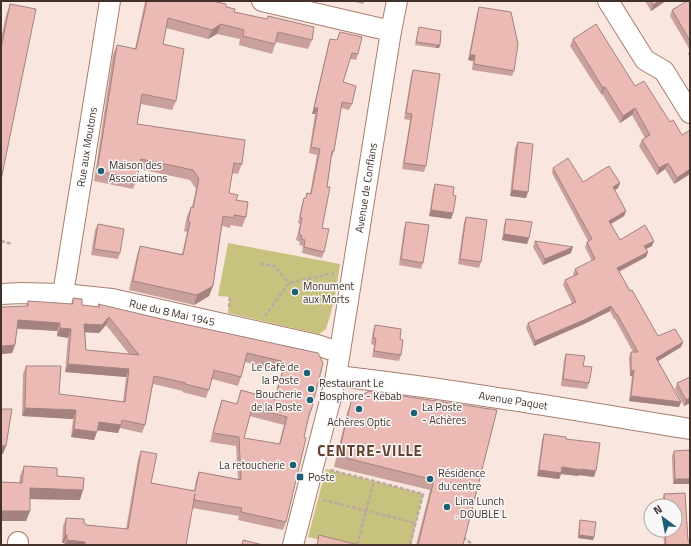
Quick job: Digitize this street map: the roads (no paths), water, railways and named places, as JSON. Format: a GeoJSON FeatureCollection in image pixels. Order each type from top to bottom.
{"type":"FeatureCollection","features":[{"type":"Feature","properties":{"kind":"street","name":"Rue aux Moutons"},"geometry":{"type":"LineString","coordinates":[[63,294],[110,1]]}},
{"type":"Feature","properties":{"kind":"street"},"geometry":{"type":"LineString","coordinates":[[262,1],[391,31]]}},
{"type":"Feature","properties":{"kind":"street","name":"Avenue de Conflans"},"geometry":{"type":"LineString","coordinates":[[293,545],[336,376],[391,31],[398,1]]}},
{"type":"Feature","properties":{"kind":"street"},"geometry":{"type":"LineString","coordinates":[[608,1],[645,60],[664,71],[690,113]]}},
{"type":"Feature","properties":{"kind":"street","name":"Rue du 8 Mai 1945"},"geometry":{"type":"LineString","coordinates":[[1,294],[63,294],[112,299],[317,345],[340,352]]}},
{"type":"Feature","properties":{"kind":"street","name":"Avenue Paquet"},"geometry":{"type":"LineString","coordinates":[[336,376],[385,381],[690,429]]}},
{"type":"Feature","properties":{"kind":"place","name":"Maison des Associations"},"geometry":{"type":"Point","coordinates":[101,171]}},
{"type":"Feature","properties":{"kind":"place","name":"Monument aux Morts"},"geometry":{"type":"Point","coordinates":[295,292]}},
{"type":"Feature","properties":{"kind":"place","name":"Le Café de la Poste"},"geometry":{"type":"Point","coordinates":[307,373]}},
{"type":"Feature","properties":{"kind":"place","name":"Restaurant Le Bosphore - Kebab"},"geometry":{"type":"Point","coordinates":[311,389]}},
{"type":"Feature","properties":{"kind":"place","name":"Boucherie de la Poste"},"geometry":{"type":"Point","coordinates":[310,400]}},
{"type":"Feature","properties":{"kind":"place","name":"Achères Optic"},"geometry":{"type":"Point","coordinates":[359,409]}},
{"type":"Feature","properties":{"kind":"place","name":"La Poste - Achères"},"geometry":{"type":"Point","coordinates":[414,413]}},
{"type":"Feature","properties":{"kind":"place","name":"La retoucherie"},"geometry":{"type":"Point","coordinates":[293,465]}},
{"type":"Feature","properties":{"kind":"place","name":"Poste"},"geometry":{"type":"Point","coordinates":[300,477]}},
{"type":"Feature","properties":{"kind":"place","name":"Résidence du centre"},"geometry":{"type":"Point","coordinates":[430,479]}},
{"type":"Feature","properties":{"kind":"place","name":"Lina Lunch . DOUBLE L"},"geometry":{"type":"Point","coordinates":[447,507]}},
{"type":"Feature","properties":{"kind":"district","name":"CENTRE-VILLE"},"geometry":{"type":"Point","coordinates":[370,451]}}]}
